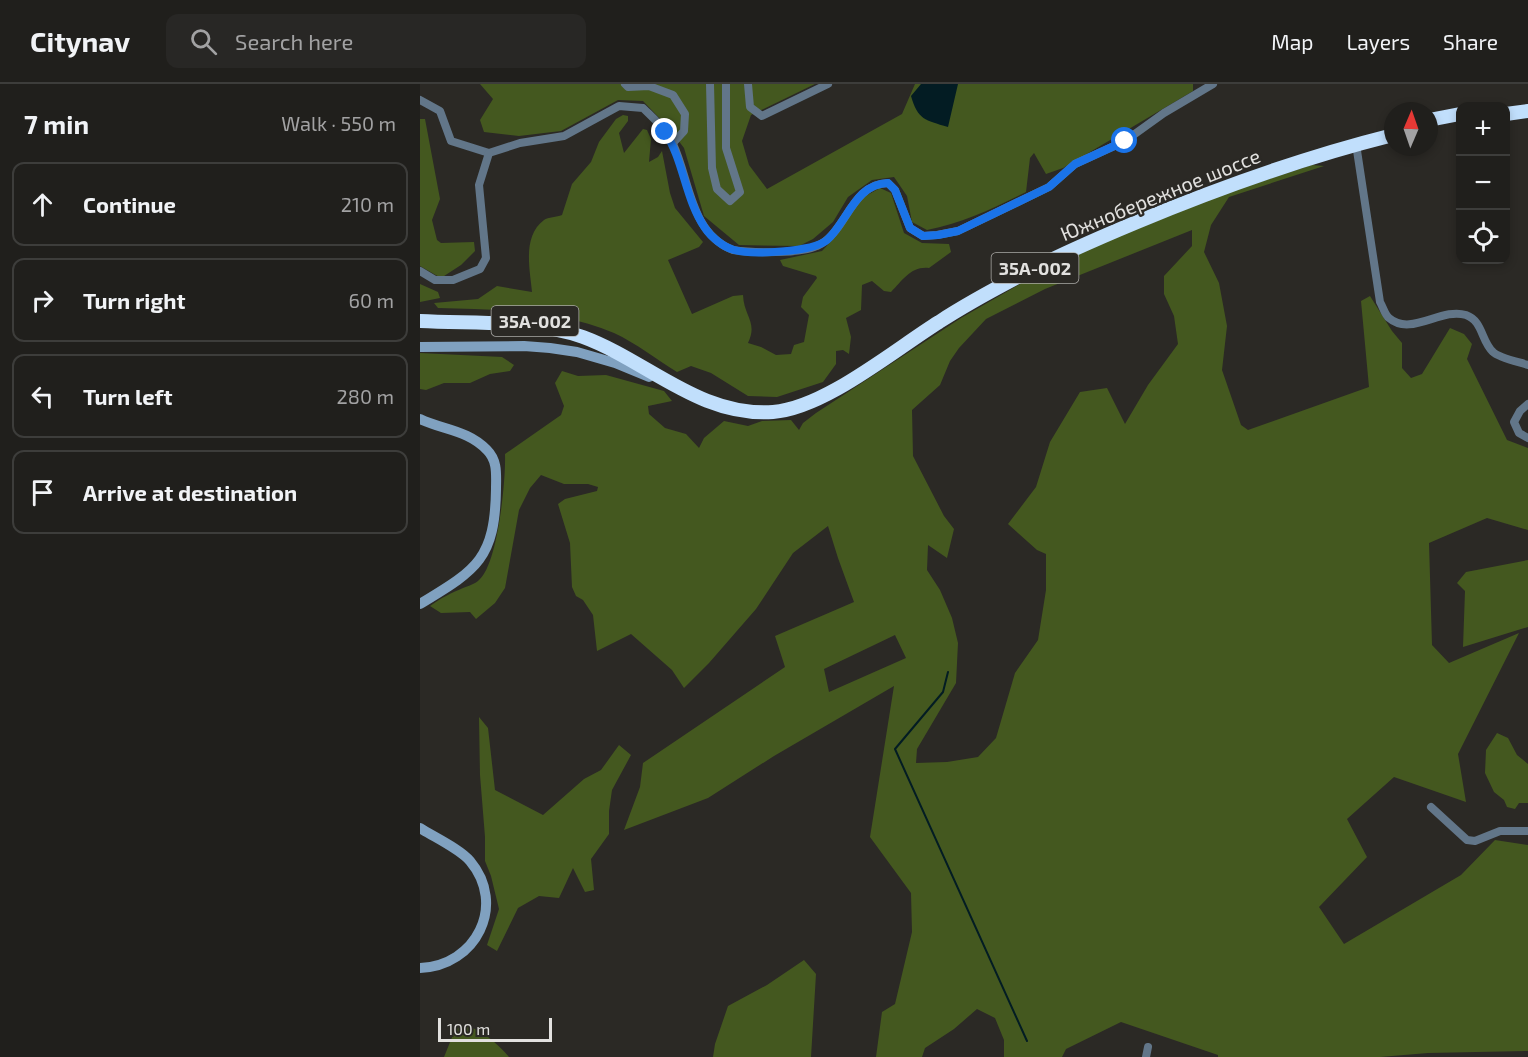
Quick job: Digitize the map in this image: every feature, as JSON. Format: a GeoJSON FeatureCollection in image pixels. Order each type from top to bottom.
{"type":"FeatureCollection","features":[{"type":"Feature","properties":{"kind":"highway"},"geometry":{"type":"LineString","coordinates":[[1510,107],[1528,105]]}},
{"type":"Feature","properties":{"kind":"highway"},"geometry":{"type":"LineString","coordinates":[[1510,113],[1528,111]]}},
{"type":"Feature","properties":{"kind":"highway"},"geometry":{"type":"LineString","coordinates":[[1438,118],[1456,115]]}},
{"type":"Feature","properties":{"kind":"highway"},"geometry":{"type":"LineString","coordinates":[[1438,125],[1456,122]]}},
{"type":"Feature","properties":{"kind":"highway","name":"Южнобережное шоссе"},"geometry":{"type":"LineString","coordinates":[[420,315],[534,321],[561,325],[588,332],[610,342],[715,397],[747,404],[786,404],[828,387],[954,305],[1048,254],[1187,195],[1273,163],[1384,133]]}},
{"type":"Feature","properties":{"kind":"highway","name":"Южнобережное шоссе"},"geometry":{"type":"LineString","coordinates":[[420,321],[559,330],[607,348],[672,386],[710,402],[730,408],[774,412],[801,406],[832,392],[940,321],[1061,255],[1156,214],[1335,146],[1359,144],[1384,134]]}},
{"type":"Feature","properties":{"kind":"main road"},"geometry":{"type":"LineString","coordinates":[[420,346],[524,346],[559,349],[615,363],[672,386]]}},
{"type":"Feature","properties":{"kind":"main road"},"geometry":{"type":"LineString","coordinates":[[420,604],[461,579],[475,566],[490,539],[496,499],[495,462],[488,450],[473,438],[421,418]]}},
{"type":"Feature","properties":{"kind":"main road"},"geometry":{"type":"LineString","coordinates":[[420,828],[469,859],[486,890],[487,910],[474,942],[445,963],[420,968]]}},
{"type":"Feature","properties":{"kind":"street"},"geometry":{"type":"LineString","coordinates":[[625,84],[628,87],[649,86],[674,95],[686,114],[684,131],[672,144]]}},
{"type":"Feature","properties":{"kind":"street"},"geometry":{"type":"LineString","coordinates":[[710,84],[712,168],[717,189],[730,201],[740,192],[726,148],[726,84]]}},
{"type":"Feature","properties":{"kind":"street"},"geometry":{"type":"LineString","coordinates":[[748,84],[750,107],[762,116],[828,84]]}},
{"type":"Feature","properties":{"kind":"street"},"geometry":{"type":"LineString","coordinates":[[420,100],[440,111],[451,141],[489,153],[520,142],[564,136],[619,106],[643,108],[660,124],[672,144],[689,194],[705,228],[713,237],[733,250],[801,251],[828,240],[858,198],[868,188],[879,183],[888,183],[895,190],[910,228],[914,232],[923,236],[958,231],[1049,187],[1075,164],[1125,141],[1164,113],[1213,84]]}},
{"type":"Feature","properties":{"kind":"street"},"geometry":{"type":"LineString","coordinates":[[1359,144],[1380,302],[1388,318],[1404,326],[1455,313],[1468,316],[1479,325],[1495,354],[1528,365]]}},
{"type":"Feature","properties":{"kind":"street"},"geometry":{"type":"LineString","coordinates":[[420,272],[435,280],[453,280],[480,269],[486,258],[479,185],[489,153]]}},
{"type":"Feature","properties":{"kind":"street"},"geometry":{"type":"LineString","coordinates":[[1528,404],[1520,411],[1514,422],[1519,434],[1528,438]]}},
{"type":"Feature","properties":{"kind":"street"},"geometry":{"type":"LineString","coordinates":[[1431,807],[1467,840],[1475,841],[1500,831],[1528,831]]}},
{"type":"Feature","properties":{"kind":"street"},"geometry":{"type":"LineString","coordinates":[[1146,1057],[1148,1047]]}},
{"type":"Feature","properties":{"kind":"green space"},"geometry":{"type":"Polygon","coordinates":[[[480,84],[815,84],[751,115],[742,141],[749,165],[767,189],[902,114],[915,84],[1193,84],[1193,91],[1063,168],[1046,174],[1034,153],[1030,158],[1026,192],[978,214],[927,230],[912,222],[907,196],[894,177],[872,180],[848,197],[833,222],[813,239],[799,246],[739,245],[704,216],[684,148],[643,101],[618,100],[561,131],[519,136],[484,132],[480,120],[493,99],[480,84]]]}},
{"type":"Feature","properties":{"kind":"green space"},"geometry":{"type":"Polygon","coordinates":[[[623,115],[628,116],[628,121],[619,133],[624,153],[643,129],[647,130],[651,139],[649,162],[658,157],[662,151],[675,208],[703,242],[699,247],[668,260],[692,314],[733,296],[743,295],[752,330],[748,343],[776,355],[791,354],[794,345],[804,342],[809,315],[801,307],[803,297],[817,278],[783,266],[780,260],[822,251],[837,235],[862,198],[880,188],[891,193],[904,233],[922,243],[949,244],[951,252],[929,268],[912,272],[891,292],[884,291],[872,281],[862,285],[861,310],[846,318],[851,337],[849,354],[843,350],[836,351],[836,364],[823,382],[777,397],[748,396],[711,373],[691,366],[677,372],[614,333],[571,319],[528,312],[438,308],[434,303],[478,299],[497,286],[532,292],[529,254],[530,244],[537,227],[548,218],[562,215],[572,184],[591,162],[599,142],[616,119],[623,115]]]}},
{"type":"Feature","properties":{"kind":"green space"},"geometry":{"type":"Polygon","coordinates":[[[420,119],[425,119],[440,199],[432,220],[437,240],[441,243],[474,242],[475,251],[461,265],[441,278],[420,266],[420,119]]]}},
{"type":"Feature","properties":{"kind":"green space"},"geometry":{"type":"Polygon","coordinates":[[[1312,165],[1324,166],[1229,197],[1211,225],[1204,252],[1219,283],[1227,326],[1222,370],[1241,425],[1248,430],[1369,387],[1361,301],[1370,296],[1402,343],[1402,368],[1411,378],[1422,374],[1450,328],[1464,334],[1472,344],[1467,359],[1507,440],[1528,448],[1528,530],[1487,518],[1429,543],[1432,645],[1449,663],[1519,633],[1458,754],[1466,802],[1394,777],[1347,819],[1367,857],[1319,907],[1344,944],[1461,875],[1495,840],[1528,845],[1528,1051],[1428,1053],[1380,1057],[1218,1057],[1218,1055],[1121,1022],[1066,1049],[1062,1057],[1004,1057],[1004,1040],[995,1018],[977,1009],[954,1029],[925,1048],[922,1057],[876,1057],[882,1012],[895,1004],[912,932],[911,893],[870,837],[894,686],[774,756],[708,798],[624,830],[640,787],[643,763],[785,667],[775,636],[854,602],[828,526],[793,553],[756,609],[684,688],[672,670],[631,634],[597,651],[593,615],[583,600],[576,596],[572,587],[570,543],[558,504],[565,499],[597,491],[598,487],[588,484],[564,484],[541,475],[530,488],[519,510],[505,588],[495,603],[476,619],[470,612],[441,613],[430,606],[476,583],[486,571],[500,520],[505,454],[561,415],[564,406],[555,383],[562,371],[578,376],[606,375],[664,391],[672,401],[648,406],[649,414],[665,428],[686,434],[699,448],[704,438],[724,421],[748,426],[762,421],[791,420],[799,430],[803,423],[816,413],[961,318],[1067,257],[1226,193],[1312,165]],[[1192,230],[1045,289],[986,319],[959,348],[950,361],[940,385],[912,410],[913,456],[944,516],[954,529],[947,558],[928,545],[927,570],[940,590],[952,618],[958,643],[956,683],[917,749],[916,763],[947,762],[978,757],[996,738],[1015,673],[1038,640],[1046,590],[1046,554],[1037,550],[1008,524],[1036,487],[1050,442],[1080,392],[1107,388],[1125,424],[1148,385],[1178,344],[1174,316],[1164,294],[1164,276],[1192,246],[1192,230]],[[895,635],[824,669],[829,692],[906,658],[895,635]]]}},
{"type":"Feature","properties":{"kind":"green space"},"geometry":{"type":"Polygon","coordinates":[[[420,284],[438,292],[440,298],[420,302],[420,284]]]}},
{"type":"Feature","properties":{"kind":"green space"},"geometry":{"type":"Polygon","coordinates":[[[420,353],[502,357],[514,365],[510,371],[490,374],[470,383],[444,383],[426,390],[420,389],[420,353]]]}},
{"type":"Feature","properties":{"kind":"green space"},"geometry":{"type":"Polygon","coordinates":[[[1528,560],[1528,627],[1463,647],[1465,591],[1457,583],[1466,572],[1528,560]]]}},
{"type":"Feature","properties":{"kind":"green space"},"geometry":{"type":"Polygon","coordinates":[[[479,717],[488,728],[495,790],[543,815],[584,779],[601,770],[619,745],[631,755],[612,790],[609,834],[591,859],[594,890],[585,892],[573,868],[559,898],[539,896],[518,908],[497,951],[487,945],[499,909],[485,861],[479,717]]]}},
{"type":"Feature","properties":{"kind":"green space"},"geometry":{"type":"Polygon","coordinates":[[[1497,733],[1508,738],[1517,755],[1528,764],[1528,803],[1519,803],[1515,809],[1507,807],[1504,800],[1494,792],[1485,773],[1486,750],[1497,733]]]}},
{"type":"Feature","properties":{"kind":"green space"},"geometry":{"type":"Polygon","coordinates":[[[804,960],[816,974],[811,1057],[713,1057],[728,1006],[767,985],[804,960]]]}},
{"type":"Feature","properties":{"kind":"green space"},"geometry":{"type":"Polygon","coordinates":[[[463,1025],[476,1029],[488,1037],[509,1057],[444,1057],[455,1030],[463,1025]]]}},
{"type":"Feature","properties":{"kind":"water"},"geometry":{"type":"Polygon","coordinates":[[[921,84],[958,84],[948,127],[924,118],[916,110],[911,96],[921,84]]]}},
{"type":"Feature","properties":{"kind":"waterway"},"geometry":{"type":"LineString","coordinates":[[948,672],[943,692],[895,749],[1027,1041]]}},
{"type":"Feature","properties":{"kind":"route"},"geometry":{"type":"LineString","coordinates":[[665,132],[672,144],[689,194],[705,228],[724,246],[741,251],[801,251],[817,246],[828,240],[858,198],[868,188],[879,183],[888,183],[895,190],[910,228],[914,232],[923,236],[958,231],[1049,187],[1075,164],[1125,141]]}}]}
